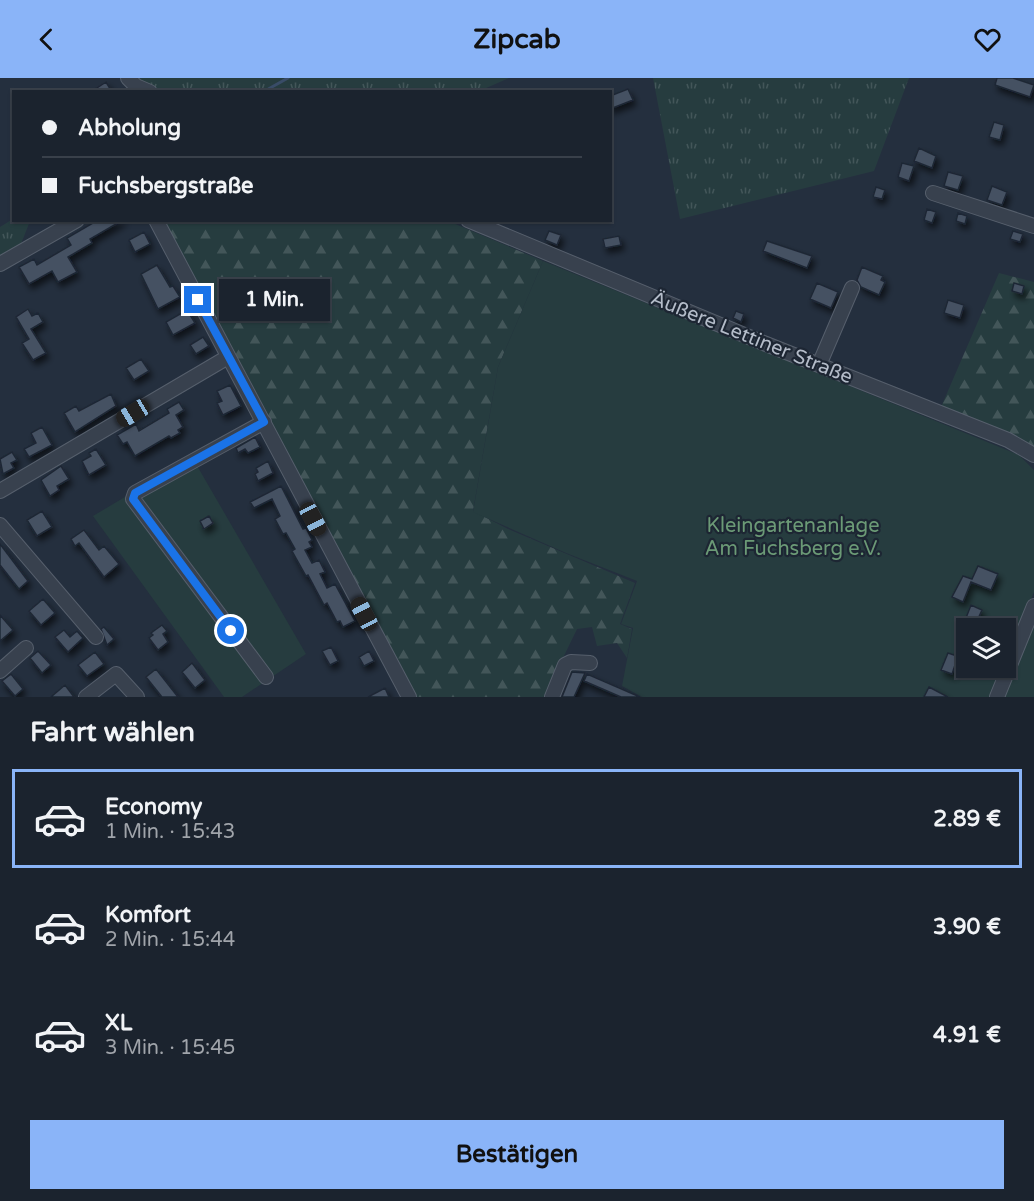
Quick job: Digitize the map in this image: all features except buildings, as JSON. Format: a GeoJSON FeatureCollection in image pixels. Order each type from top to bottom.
{"type":"FeatureCollection","features":[{"type":"Feature","properties":{"kind":"street"},"geometry":{"type":"LineString","coordinates":[[933,193],[1034,226]]}},
{"type":"Feature","properties":{"kind":"street"},"geometry":{"type":"LineString","coordinates":[[0,264],[73,222]]}},
{"type":"Feature","properties":{"kind":"street"},"geometry":{"type":"LineString","coordinates":[[157,222],[409,697]]}},
{"type":"Feature","properties":{"kind":"street","name":"Äußere Lettiner Straße"},"geometry":{"type":"LineString","coordinates":[[473,222],[819,365],[1008,440],[1034,455]]}},
{"type":"Feature","properties":{"kind":"street"},"geometry":{"type":"LineString","coordinates":[[819,365],[852,288]]}},
{"type":"Feature","properties":{"kind":"street"},"geometry":{"type":"LineString","coordinates":[[0,491],[228,357]]}},
{"type":"Feature","properties":{"kind":"street"},"geometry":{"type":"LineString","coordinates":[[264,422],[135,493],[133,499],[266,677]]}},
{"type":"Feature","properties":{"kind":"street"},"geometry":{"type":"LineString","coordinates":[[0,525],[96,637]]}},
{"type":"Feature","properties":{"kind":"street"},"geometry":{"type":"LineString","coordinates":[[997,697],[1034,606]]}},
{"type":"Feature","properties":{"kind":"street"},"geometry":{"type":"LineString","coordinates":[[0,671],[26,648]]}},
{"type":"Feature","properties":{"kind":"street"},"geometry":{"type":"LineString","coordinates":[[552,697],[565,665],[571,662],[590,663]]}},
{"type":"Feature","properties":{"kind":"street"},"geometry":{"type":"LineString","coordinates":[[86,697],[117,674],[137,697]]}},
{"type":"Feature","properties":{"kind":"green space"},"geometry":{"type":"Polygon","coordinates":[[[128,78],[509,78],[482,90],[147,90],[128,78]]]}},
{"type":"Feature","properties":{"kind":"green space"},"geometry":{"type":"Polygon","coordinates":[[[653,78],[909,78],[874,171],[680,219],[653,78]]]}},
{"type":"Feature","properties":{"kind":"green space"},"geometry":{"type":"Polygon","coordinates":[[[12,220],[12,222],[30,222],[17,254],[0,264],[0,227],[12,220]]]}},
{"type":"Feature","properties":{"kind":"green space"},"geometry":{"type":"Polygon","coordinates":[[[157,222],[450,222],[543,261],[498,367],[473,511],[508,529],[635,583],[620,624],[632,629],[627,658],[617,643],[597,646],[592,627],[577,629],[544,697],[409,697],[157,222]]]}},
{"type":"Feature","properties":{"kind":"green space","name":"Kleingartenanlage Am Fuchsberg e.V."},"geometry":{"type":"Polygon","coordinates":[[[543,261],[1019,455],[1034,470],[1034,592],[1016,637],[1016,618],[956,618],[956,678],[1000,678],[992,697],[642,697],[622,686],[633,628],[621,624],[637,581],[473,512],[498,367],[543,261]]]}},
{"type":"Feature","properties":{"kind":"green space"},"geometry":{"type":"Polygon","coordinates":[[[999,273],[1034,282],[1034,448],[1012,435],[941,407],[999,273]]]}},
{"type":"Feature","properties":{"kind":"green space"},"geometry":{"type":"Polygon","coordinates":[[[192,457],[306,654],[242,697],[224,697],[93,516],[192,457]]]}},
{"type":"Feature","properties":{"kind":"green space"},"geometry":{"type":"Polygon","coordinates":[[[1034,623],[1034,697],[1004,697],[1012,678],[1016,678],[1016,667],[1034,623]]]}},
{"type":"Feature","properties":{"kind":"waterway"},"geometry":{"type":"LineString","coordinates":[[267,90],[288,78]]}},
{"type":"Feature","properties":{"kind":"route"},"geometry":{"type":"LineString","coordinates":[[198,300],[264,422],[135,493],[133,499],[231,631]]}}]}
